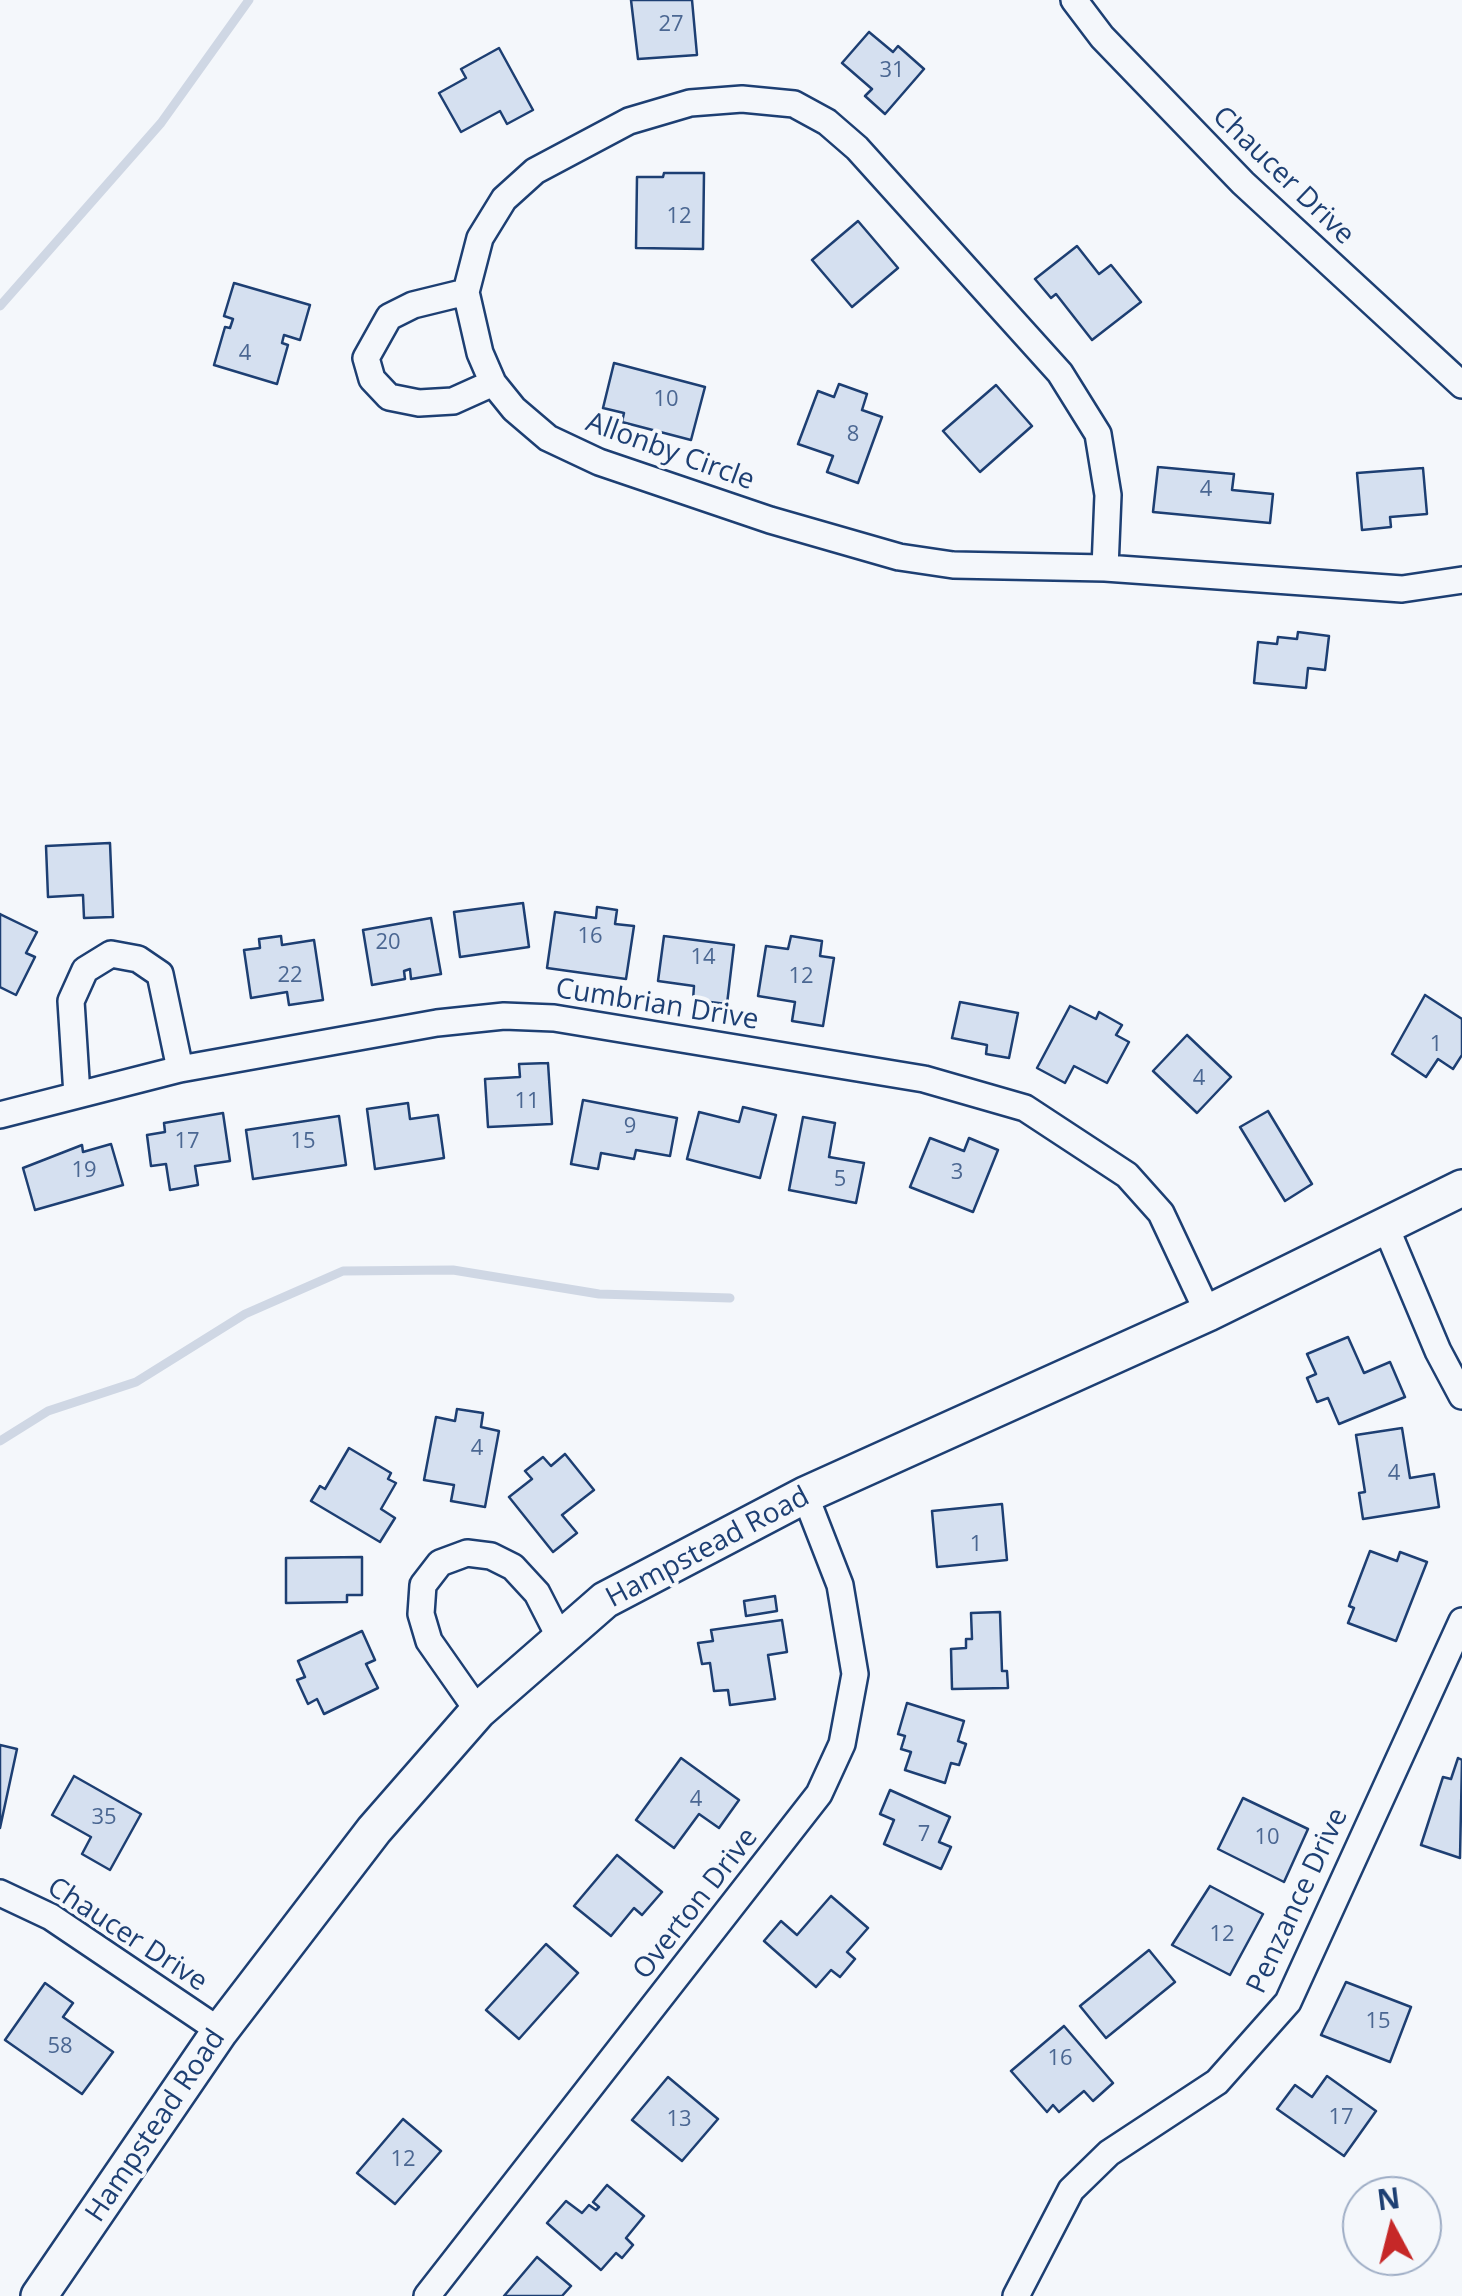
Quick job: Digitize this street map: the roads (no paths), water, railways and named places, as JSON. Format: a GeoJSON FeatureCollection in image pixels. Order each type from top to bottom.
{"type":"FeatureCollection","features":[{"type":"Feature","properties":{"kind":"street","name":"Chaucer Drive"},"geometry":{"type":"LineString","coordinates":[[1074,0],[1102,37],[1243,183],[1462,385]]}},
{"type":"Feature","properties":{"kind":"street","name":"Allonby Circle"},"geometry":{"type":"LineString","coordinates":[[1106,568],[1108,495],[1098,434],[1060,373],[858,148],[827,122],[794,104],[742,99],[690,103],[628,121],[535,171],[504,199],[480,238],[466,292],[480,353],[493,383],[514,409],[548,438],[599,462],[770,520],[899,556],[953,566],[1106,568],[1402,589],[1462,580]]}},
{"type":"Feature","properties":{"kind":"street"},"geometry":{"type":"LineString","coordinates":[[466,292],[413,305],[389,317],[366,358],[372,379],[388,397],[420,403],[453,401],[493,383]]}},
{"type":"Feature","properties":{"kind":"street"},"geometry":{"type":"LineString","coordinates":[[77,1095],[71,1002],[86,970],[111,954],[138,960],[160,974],[180,1070]]}},
{"type":"Feature","properties":{"kind":"street","name":"Cumbrian Drive"},"geometry":{"type":"LineString","coordinates":[[0,1115],[180,1070],[504,1016],[554,1018],[924,1080],[1026,1108],[1127,1174],[1161,1213],[1208,1313]]}},
{"type":"Feature","properties":{"kind":"street","name":"Hampstead Road"},"geometry":{"type":"LineString","coordinates":[[39,2296],[220,2032],[374,1830],[478,1711],[559,1636],[605,1600],[805,1495],[1208,1313],[1462,1188]]}},
{"type":"Feature","properties":{"kind":"street"},"geometry":{"type":"LineString","coordinates":[[1385,1224],[1462,1396]]}},
{"type":"Feature","properties":{"kind":"street","name":"Overton Drive"},"geometry":{"type":"LineString","coordinates":[[427,2296],[818,1794],[842,1744],[855,1674],[840,1586],[805,1495]]}},
{"type":"Feature","properties":{"kind":"street"},"geometry":{"type":"LineString","coordinates":[[478,1711],[429,1640],[421,1614],[424,1584],[440,1562],[468,1553],[491,1556],[514,1567],[537,1592],[559,1636]]}},
{"type":"Feature","properties":{"kind":"street","name":"Penzance Drive"},"geometry":{"type":"LineString","coordinates":[[1016,2296],[1071,2190],[1109,2153],[1217,2082],[1288,2002],[1462,1622]]}},
{"type":"Feature","properties":{"kind":"street","name":"Chaucer Drive"},"geometry":{"type":"LineString","coordinates":[[0,1893],[51,1916],[220,2032]]}},
{"type":"Feature","properties":{"kind":"waterway"},"geometry":{"type":"LineString","coordinates":[[0,306],[161,123],[249,0]]}},
{"type":"Feature","properties":{"kind":"waterway"},"geometry":{"type":"LineString","coordinates":[[0,1441],[48,1411],[136,1382],[245,1314],[343,1271],[453,1270],[599,1294],[730,1298]]}}]}
